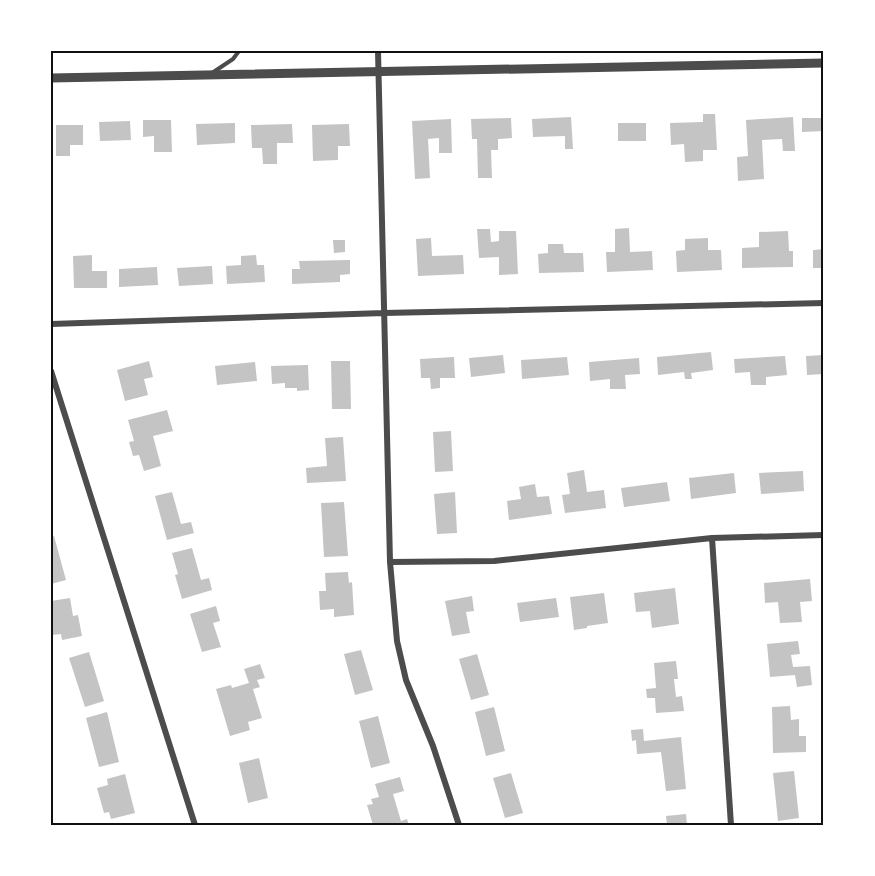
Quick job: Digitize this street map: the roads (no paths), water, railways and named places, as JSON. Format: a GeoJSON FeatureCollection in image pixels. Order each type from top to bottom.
{"type":"FeatureCollection","features":[{"type":"Feature","properties":{"kind":"street"},"geometry":{"type":"LineString","coordinates":[[378,51],[390,562],[397,641],[405,680],[433,746],[459,825]]}},
{"type":"Feature","properties":{"kind":"street"},"geometry":{"type":"LineString","coordinates":[[51,78],[824,63]]}},
{"type":"Feature","properties":{"kind":"street"},"geometry":{"type":"LineString","coordinates":[[51,324],[384,313],[824,303]]}},
{"type":"Feature","properties":{"kind":"street"},"geometry":{"type":"LineString","coordinates":[[51,371],[195,825]]}},
{"type":"Feature","properties":{"kind":"street"},"geometry":{"type":"LineString","coordinates":[[390,562],[494,561],[712,538],[824,535]]}},
{"type":"Feature","properties":{"kind":"street"},"geometry":{"type":"LineString","coordinates":[[712,538],[731,825]]}},
{"type":"Feature","properties":{"kind":"lane"},"geometry":{"type":"LineString","coordinates":[[210,74],[234,59],[239,51]]}}]}
